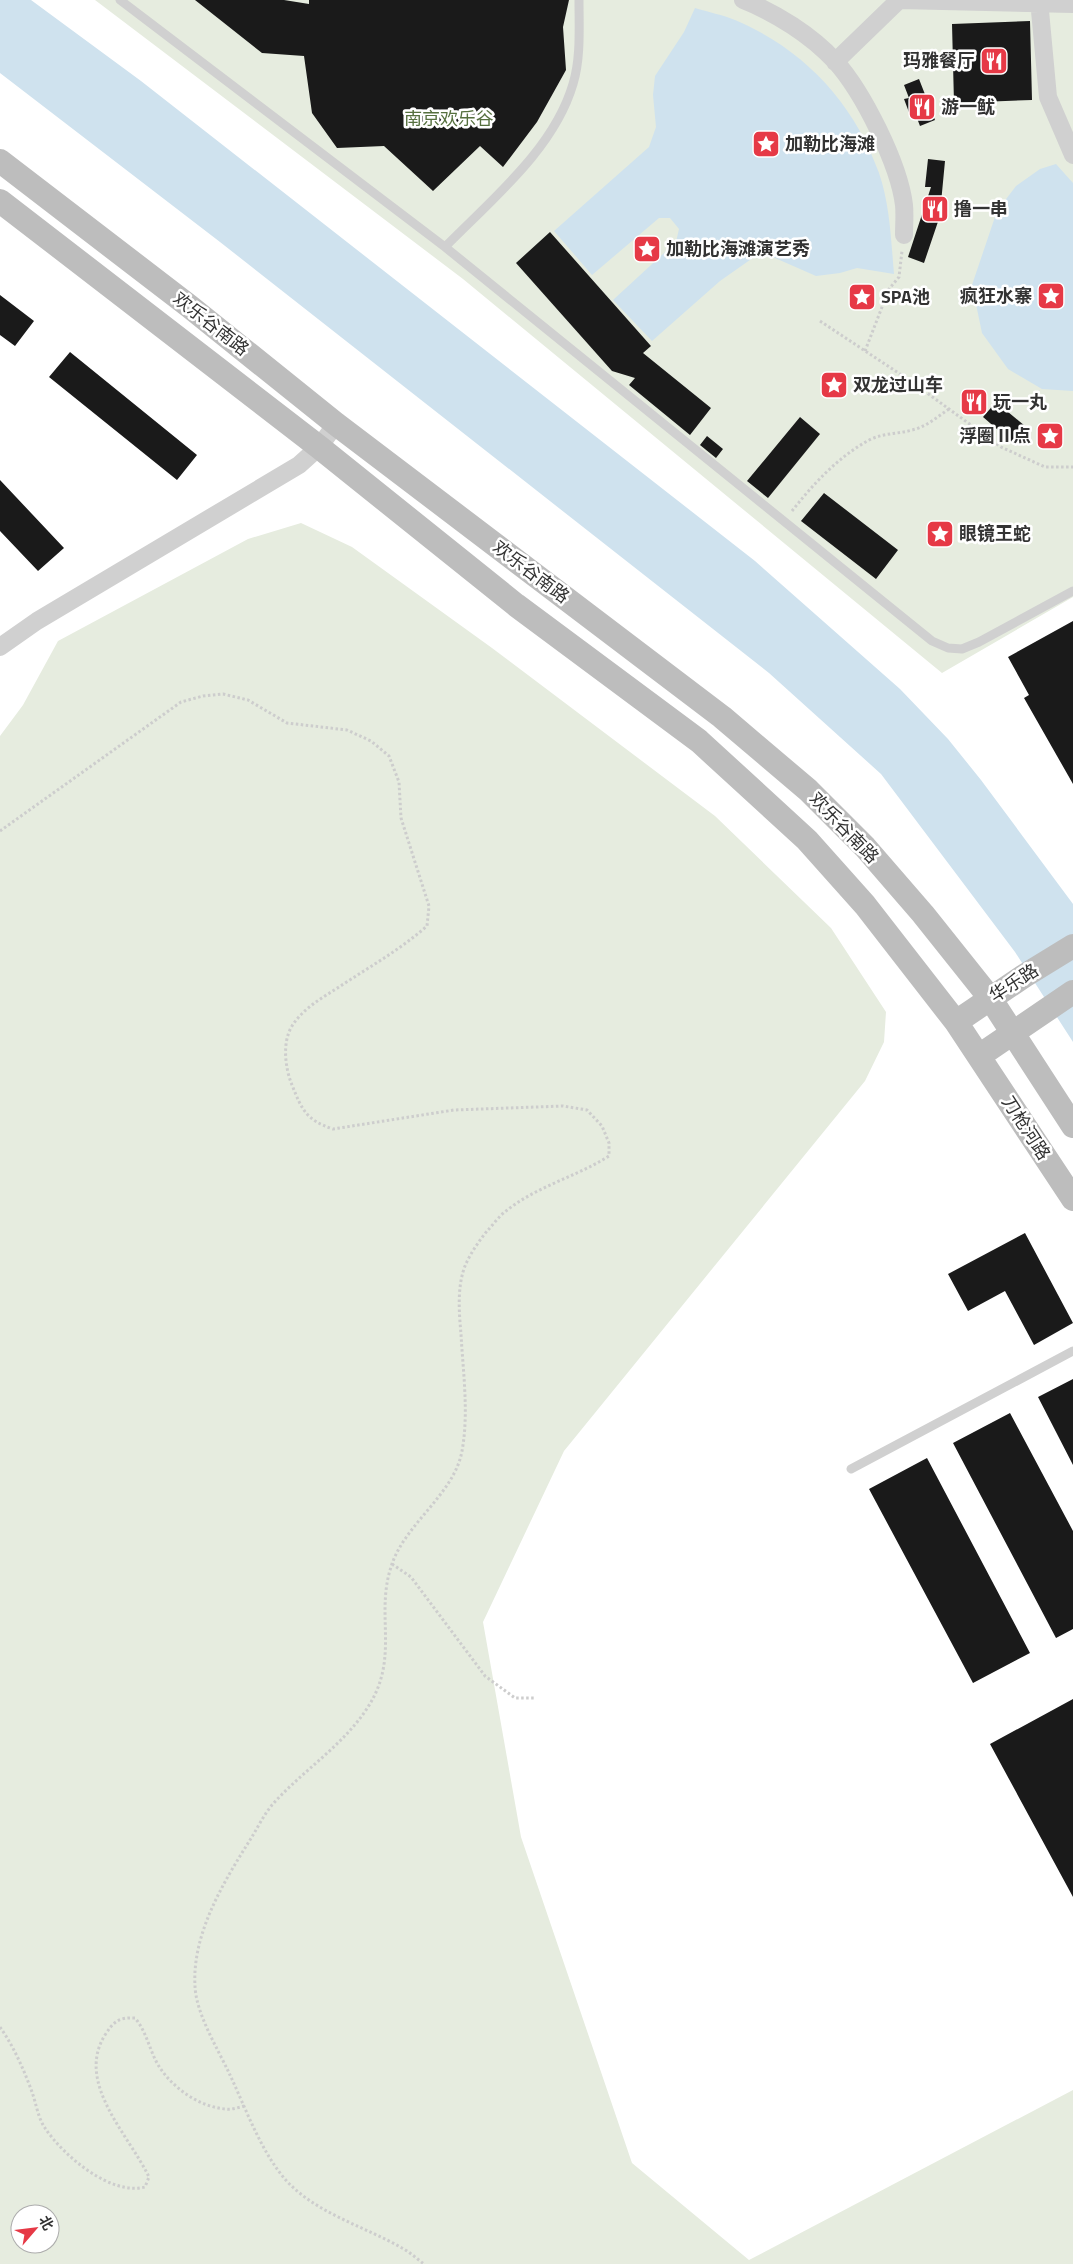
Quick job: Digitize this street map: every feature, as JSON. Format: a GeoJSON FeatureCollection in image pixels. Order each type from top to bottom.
{"type":"FeatureCollection","features":[{"type":"Feature","properties":{"kind":"street"},"geometry":{"type":"LineString","coordinates":[[743,0],[761,7],[799,31],[835,62],[870,111],[894,163],[904,204],[904,236]]}},
{"type":"Feature","properties":{"kind":"street"},"geometry":{"type":"LineString","coordinates":[[835,62],[899,0],[1039,1],[1073,4]]}},
{"type":"Feature","properties":{"kind":"street"},"geometry":{"type":"LineString","coordinates":[[1039,1],[1048,98],[1073,155]]}},
{"type":"Feature","properties":{"kind":"street","name":"欢乐谷南路"},"geometry":{"type":"LineString","coordinates":[[0,161],[189,306],[336,424],[722,717],[808,790],[865,847],[923,914],[990,998],[1013,1034]]}},
{"type":"Feature","properties":{"kind":"street","name":"欢乐谷南路"},"geometry":{"type":"LineString","coordinates":[[0,201],[319,447],[516,605],[699,742],[806,840],[865,905],[956,1022],[980,1056]]}},
{"type":"Feature","properties":{"kind":"street"},"geometry":{"type":"LineString","coordinates":[[167,330],[185,336],[194,330],[196,324],[189,306]]}},
{"type":"Feature","properties":{"kind":"street"},"geometry":{"type":"LineString","coordinates":[[0,646],[38,621],[299,466],[319,447],[336,424]]}},
{"type":"Feature","properties":{"kind":"street","name":"华乐路"},"geometry":{"type":"LineString","coordinates":[[956,1022],[990,998],[1073,946]]}},
{"type":"Feature","properties":{"kind":"street"},"geometry":{"type":"LineString","coordinates":[[980,1056],[1047,1008],[1073,992]]}},
{"type":"Feature","properties":{"kind":"street"},"geometry":{"type":"LineString","coordinates":[[1013,1034],[1073,1126]]}},
{"type":"Feature","properties":{"kind":"street","name":"刀枪河路"},"geometry":{"type":"LineString","coordinates":[[980,1056],[1072,1188]]}},
{"type":"Feature","properties":{"kind":"lane"},"geometry":{"type":"LineString","coordinates":[[120,0],[445,247],[932,641],[948,648],[962,649],[979,642],[1073,591]]}},
{"type":"Feature","properties":{"kind":"lane"},"geometry":{"type":"LineString","coordinates":[[445,247],[541,148],[561,115],[574,82],[578,44],[579,0]]}},
{"type":"Feature","properties":{"kind":"lane"},"geometry":{"type":"LineString","coordinates":[[851,1469],[1073,1351]]}},
{"type":"Feature","properties":{"kind":"path"},"geometry":{"type":"LineString","coordinates":[[865,351],[889,289],[899,277],[904,236]]}},
{"type":"Feature","properties":{"kind":"path"},"geometry":{"type":"LineString","coordinates":[[820,321],[1001,447],[1045,467],[1073,467]]}},
{"type":"Feature","properties":{"kind":"path"},"geometry":{"type":"LineString","coordinates":[[784,522],[819,479],[848,454],[872,439],[894,432],[912,430],[929,423],[949,409]]}},
{"type":"Feature","properties":{"kind":"path"},"geometry":{"type":"LineString","coordinates":[[0,831],[181,702],[203,696],[223,694],[248,700],[287,723],[346,730],[371,741],[389,756],[399,782],[401,818],[429,906],[427,926],[409,942],[309,1007],[292,1026],[285,1046],[290,1081],[302,1111],[318,1124],[333,1129],[454,1110],[563,1106],[587,1110],[602,1126],[609,1144],[608,1156],[593,1166],[531,1194],[503,1212],[480,1240],[464,1267],[459,1300],[465,1412],[462,1454],[444,1490],[410,1532],[392,1564],[388,1578],[386,1605],[387,1652],[381,1682],[367,1709],[339,1743],[302,1775],[270,1808],[229,1874],[203,1932],[196,1955],[195,1989],[205,2023],[268,2154],[285,2180],[312,2201],[347,2222],[403,2248],[424,2264]]}},
{"type":"Feature","properties":{"kind":"path"},"geometry":{"type":"LineString","coordinates":[[392,1564],[411,1577],[485,1676],[515,1698],[536,1698]]}},
{"type":"Feature","properties":{"kind":"path"},"geometry":{"type":"LineString","coordinates":[[0,2027],[9,2040],[27,2080],[44,2127],[66,2153],[89,2171],[118,2187],[136,2190],[145,2187],[149,2177],[111,2114],[100,2090],[96,2069],[100,2043],[112,2023],[123,2017],[135,2018],[142,2026],[157,2063],[174,2086],[201,2103],[226,2109],[245,2106]]}},
{"type":"Feature","properties":{"kind":"green space","name":"南京欢乐谷"},"geometry":{"type":"Polygon","coordinates":[[[95,0],[1073,0],[1073,597],[942,673],[463,279],[95,0]]]}},
{"type":"Feature","properties":{"kind":"green space"},"geometry":{"type":"Polygon","coordinates":[[[301,523],[352,547],[492,648],[715,816],[831,928],[886,1012],[884,1042],[865,1081],[564,1451],[483,1622],[521,1837],[632,2163],[749,2260],[1073,2090],[1073,2264],[0,2264],[0,736],[23,705],[58,641],[248,539],[301,523]]]}},
{"type":"Feature","properties":{"kind":"water"},"geometry":{"type":"Polygon","coordinates":[[[0,0],[31,0],[141,81],[755,561],[900,689],[948,739],[981,780],[1073,904],[1073,1042],[1015,952],[881,774],[769,673],[220,242],[0,73],[0,0]]]}},
{"type":"Feature","properties":{"kind":"water"},"geometry":{"type":"Polygon","coordinates":[[[695,8],[735,20],[783,46],[824,81],[841,101],[856,124],[868,148],[883,185],[888,210],[894,274],[857,268],[840,273],[816,276],[775,258],[757,255],[720,281],[652,341],[613,300],[676,242],[679,229],[670,218],[659,218],[592,275],[554,231],[649,147],[656,127],[653,95],[655,76],[684,32],[695,8]]]}},
{"type":"Feature","properties":{"kind":"water"},"geometry":{"type":"Polygon","coordinates":[[[1056,164],[1073,183],[1073,391],[1042,389],[1008,369],[982,333],[972,285],[997,211],[1016,186],[1040,169],[1056,164]]]}},
{"type":"Feature","properties":{"kind":"building"},"geometry":{"type":"Polygon","coordinates":[[[195,0],[284,0],[309,4],[309,0],[569,0],[563,27],[566,70],[537,122],[503,167],[480,146],[433,191],[384,146],[337,148],[312,113],[304,56],[262,53],[195,0]]]}},
{"type":"Feature","properties":{"kind":"building"},"geometry":{"type":"Polygon","coordinates":[[[1030,21],[1032,100],[954,103],[952,24],[1030,21]]]}},
{"type":"Feature","properties":{"kind":"building"},"geometry":{"type":"Polygon","coordinates":[[[919,79],[935,120],[920,126],[915,113],[910,115],[904,99],[909,98],[904,85],[919,79]]]}},
{"type":"Feature","properties":{"kind":"building"},"geometry":{"type":"Polygon","coordinates":[[[928,159],[945,161],[941,203],[944,204],[924,263],[908,257],[931,187],[925,187],[928,159]]]}},
{"type":"Feature","properties":{"kind":"building"},"geometry":{"type":"Polygon","coordinates":[[[550,232],[651,346],[643,353],[711,408],[690,435],[629,385],[635,378],[612,371],[516,263],[550,232]]]}},
{"type":"Feature","properties":{"kind":"building"},"geometry":{"type":"Polygon","coordinates":[[[0,295],[34,321],[15,346],[0,335],[0,295]]]}},
{"type":"Feature","properties":{"kind":"building"},"geometry":{"type":"Polygon","coordinates":[[[70,352],[197,455],[177,480],[49,377],[70,352]]]}},
{"type":"Feature","properties":{"kind":"building"},"geometry":{"type":"Polygon","coordinates":[[[996,402],[1025,426],[1012,442],[983,417],[996,402]]]}},
{"type":"Feature","properties":{"kind":"building"},"geometry":{"type":"Polygon","coordinates":[[[800,417],[820,434],[768,498],[747,481],[800,417]]]}},
{"type":"Feature","properties":{"kind":"building"},"geometry":{"type":"Polygon","coordinates":[[[707,436],[723,449],[716,458],[700,445],[707,436]]]}},
{"type":"Feature","properties":{"kind":"building"},"geometry":{"type":"Polygon","coordinates":[[[0,480],[64,548],[38,571],[0,531],[0,480]]]}},
{"type":"Feature","properties":{"kind":"building"},"geometry":{"type":"Polygon","coordinates":[[[824,493],[898,550],[876,579],[801,521],[824,493]]]}},
{"type":"Feature","properties":{"kind":"building"},"geometry":{"type":"Polygon","coordinates":[[[1073,621],[1073,784],[1024,698],[1029,695],[1008,657],[1073,621]]]}},
{"type":"Feature","properties":{"kind":"building"},"geometry":{"type":"Polygon","coordinates":[[[1025,1233],[1073,1323],[1034,1345],[1005,1291],[968,1311],[948,1274],[1025,1233]]]}},
{"type":"Feature","properties":{"kind":"building"},"geometry":{"type":"Polygon","coordinates":[[[1073,1379],[1073,1465],[1038,1397],[1073,1379]]]}},
{"type":"Feature","properties":{"kind":"building"},"geometry":{"type":"Polygon","coordinates":[[[1010,1413],[1073,1531],[1073,1629],[1056,1638],[953,1443],[1010,1413]]]}},
{"type":"Feature","properties":{"kind":"building"},"geometry":{"type":"Polygon","coordinates":[[[927,1458],[1030,1653],[973,1683],[869,1489],[927,1458]]]}},
{"type":"Feature","properties":{"kind":"building"},"geometry":{"type":"Polygon","coordinates":[[[1073,1699],[1073,1897],[990,1744],[1073,1699]]]}},
{"type":"Feature","properties":{"kind":"place","name":"玛雅餐厅"},"geometry":{"type":"Point","coordinates":[994,61]}},
{"type":"Feature","properties":{"kind":"place","name":"游一鱿"},"geometry":{"type":"Point","coordinates":[922,107]}},
{"type":"Feature","properties":{"kind":"place","name":"加勒比海滩"},"geometry":{"type":"Point","coordinates":[766,144]}},
{"type":"Feature","properties":{"kind":"place","name":"撸一串"},"geometry":{"type":"Point","coordinates":[935,209]}},
{"type":"Feature","properties":{"kind":"place","name":"加勒比海滩演艺秀"},"geometry":{"type":"Point","coordinates":[647,249]}},
{"type":"Feature","properties":{"kind":"place","name":"疯狂水寨"},"geometry":{"type":"Point","coordinates":[1051,296]}},
{"type":"Feature","properties":{"kind":"place","name":"SPA池"},"geometry":{"type":"Point","coordinates":[862,297]}},
{"type":"Feature","properties":{"kind":"place","name":"双龙过山车"},"geometry":{"type":"Point","coordinates":[834,385]}},
{"type":"Feature","properties":{"kind":"place","name":"玩一丸"},"geometry":{"type":"Point","coordinates":[974,402]}},
{"type":"Feature","properties":{"kind":"place","name":"浮圈Ⅱ点"},"geometry":{"type":"Point","coordinates":[1050,436]}},
{"type":"Feature","properties":{"kind":"place","name":"眼镜王蛇"},"geometry":{"type":"Point","coordinates":[940,534]}}]}
